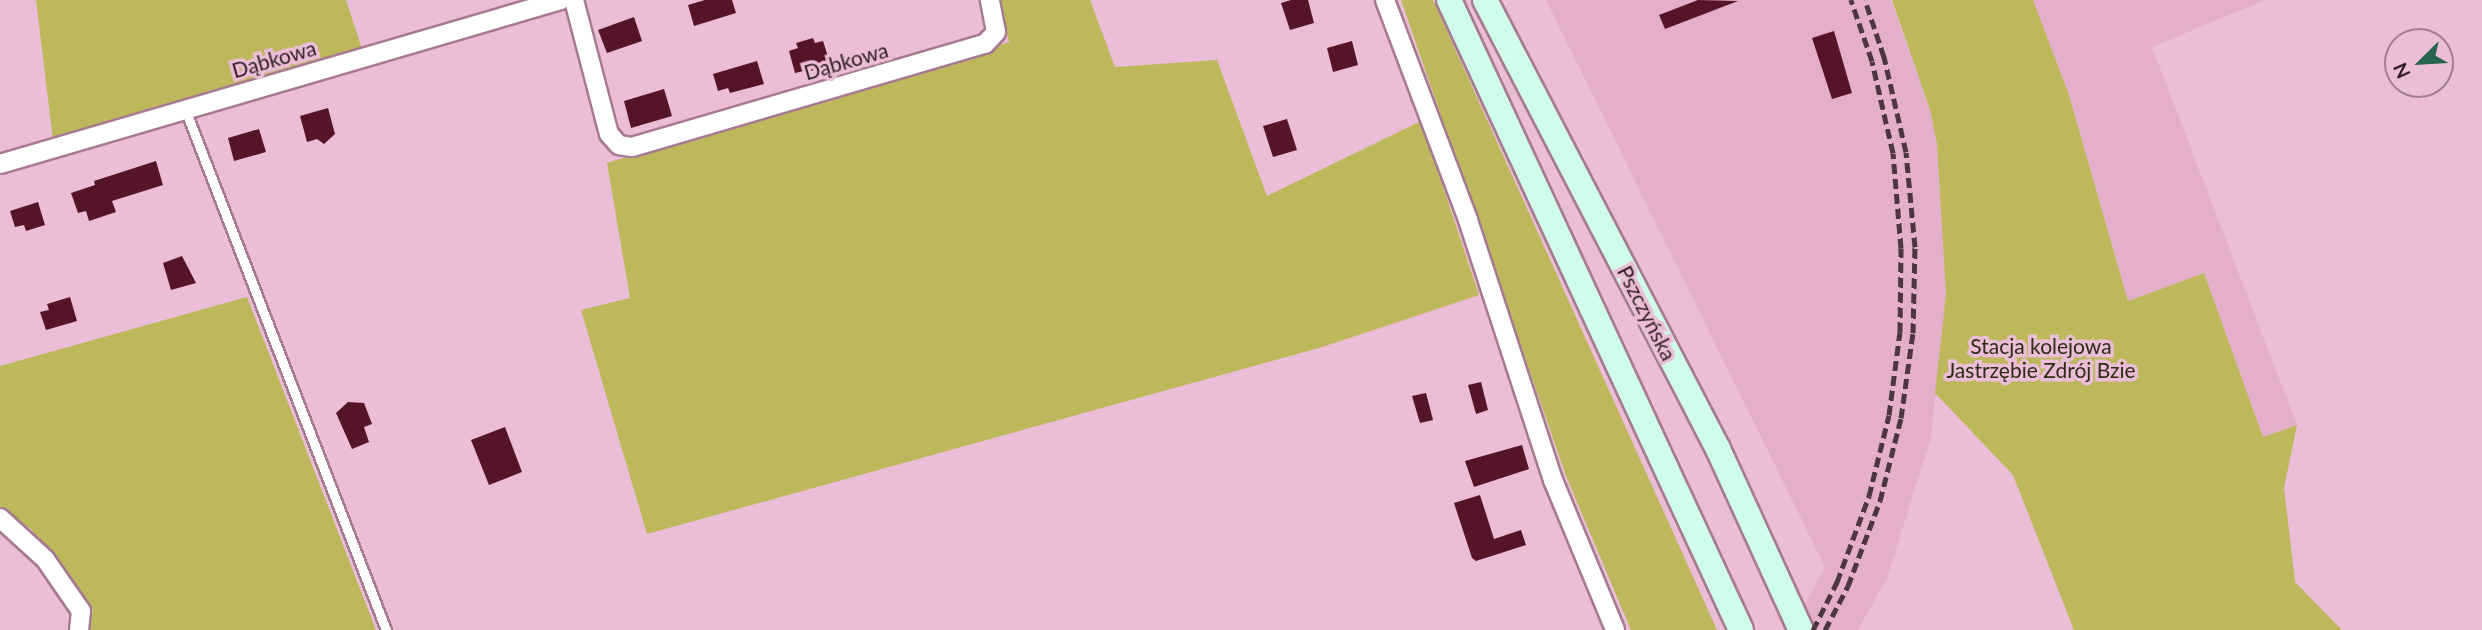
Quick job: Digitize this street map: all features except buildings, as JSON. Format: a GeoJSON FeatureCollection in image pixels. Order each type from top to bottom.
{"type":"FeatureCollection","features":[{"type":"Feature","properties":{"kind":"main road"},"geometry":{"type":"LineString","coordinates":[[1448,0],[1741,630]]}},
{"type":"Feature","properties":{"kind":"main road","name":"Pszczyńska"},"geometry":{"type":"LineString","coordinates":[[1485,0],[1711,436],[1801,630]]}},
{"type":"Feature","properties":{"kind":"street","name":"Dąbkowa"},"geometry":{"type":"LineString","coordinates":[[0,164],[561,0]]}},
{"type":"Feature","properties":{"kind":"street","name":"Dąbkowa"},"geometry":{"type":"LineString","coordinates":[[574,0],[609,134],[619,145],[632,147],[985,44],[996,32],[990,0]]}},
{"type":"Feature","properties":{"kind":"street"},"geometry":{"type":"LineString","coordinates":[[1385,0],[1468,220],[1553,480],[1615,630]]}},
{"type":"Feature","properties":{"kind":"street"},"geometry":{"type":"LineString","coordinates":[[0,518],[45,559],[81,611],[79,630]]}},
{"type":"Feature","properties":{"kind":"lane"},"geometry":{"type":"LineString","coordinates":[[185,109],[386,630]]}},
{"type":"Feature","properties":{"kind":"shaded area"},"geometry":{"type":"Polygon","coordinates":[[[1546,0],[1891,0],[1930,111],[1937,144],[1946,294],[1931,437],[1887,578],[1858,630],[1791,630],[1825,567],[1546,0]]]}},
{"type":"Feature","properties":{"kind":"shaded area"},"geometry":{"type":"Polygon","coordinates":[[[2033,0],[2265,0],[2152,47],[2297,425],[2263,437],[2204,273],[2128,301],[2069,95],[2033,0]]]}},
{"type":"Feature","properties":{"kind":"green space"},"geometry":{"type":"Polygon","coordinates":[[[36,0],[346,0],[362,49],[53,140],[36,0]]]}},
{"type":"Feature","properties":{"kind":"green space"},"geometry":{"type":"Polygon","coordinates":[[[998,0],[1090,0],[1115,67],[1217,60],[1267,196],[1421,121],[1479,295],[1319,348],[647,534],[581,310],[630,298],[607,163],[1009,42],[998,0]]]}},
{"type":"Feature","properties":{"kind":"green space"},"geometry":{"type":"Polygon","coordinates":[[[1401,0],[1433,0],[1717,630],[1631,630],[1566,476],[1401,0]]]}},
{"type":"Feature","properties":{"kind":"green space","name":"Stacja kolejowa Jastrzębie Zdrój Bzie"},"geometry":{"type":"Polygon","coordinates":[[[1892,0],[2033,0],[2069,95],[2128,301],[2204,273],[2263,437],[2297,425],[2284,488],[2295,582],[2342,630],[2074,630],[2013,475],[1935,393],[1946,294],[1937,144],[1930,110],[1892,0]]]}},
{"type":"Feature","properties":{"kind":"green space"},"geometry":{"type":"Polygon","coordinates":[[[247,297],[376,630],[88,630],[93,609],[31,529],[0,509],[0,366],[247,297]]]}},
{"type":"Feature","properties":{"kind":"railway"},"geometry":{"type":"LineString","coordinates":[[1813,630],[1837,582],[1869,496],[1889,415],[1900,332],[1901,248],[1893,153],[1872,61],[1851,0]]}},
{"type":"Feature","properties":{"kind":"railway"},"geometry":{"type":"LineString","coordinates":[[1825,630],[1848,586],[1880,501],[1901,418],[1913,333],[1915,247],[1906,152],[1884,57],[1865,0]]}}]}
